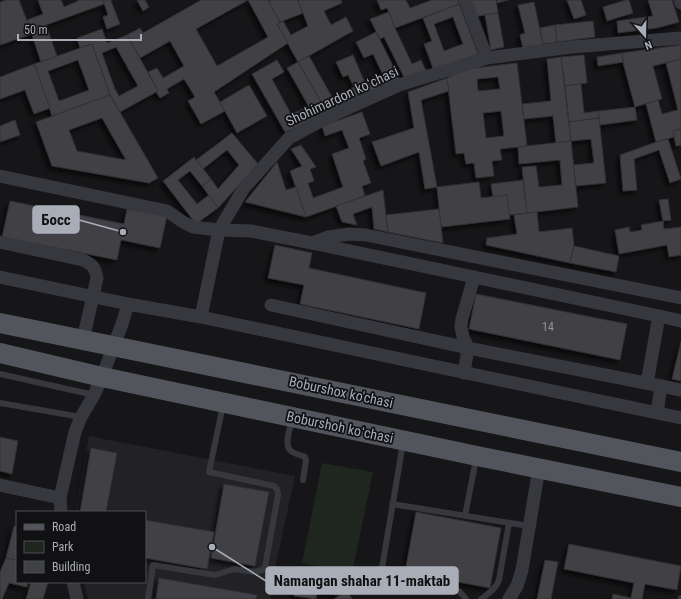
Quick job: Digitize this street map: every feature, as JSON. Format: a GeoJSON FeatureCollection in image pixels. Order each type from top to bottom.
{"type":"FeatureCollection","features":[{"type":"Feature","properties":{"kind":"main road","name":"Boburshox ko'chasi"},"geometry":{"type":"LineString","coordinates":[[0,323],[681,462]]}},
{"type":"Feature","properties":{"kind":"main road","name":"Boburshoh koʻchasi"},"geometry":{"type":"LineString","coordinates":[[0,353],[102,377],[477,456],[681,497]]}},
{"type":"Feature","properties":{"kind":"street"},"geometry":{"type":"LineString","coordinates":[[464,0],[487,58]]}},
{"type":"Feature","properties":{"kind":"street","name":"Shohimardon koʻchasi"},"geometry":{"type":"LineString","coordinates":[[201,317],[219,230],[244,188],[289,138],[326,118],[399,85],[487,58],[572,46],[681,38]]}},
{"type":"Feature","properties":{"kind":"street"},"geometry":{"type":"LineString","coordinates":[[0,176],[167,211],[193,227],[219,230],[251,230],[681,321]]}},
{"type":"Feature","properties":{"kind":"street"},"geometry":{"type":"LineString","coordinates":[[312,243],[328,237],[349,234],[366,235],[681,298]]}},
{"type":"Feature","properties":{"kind":"street"},"geometry":{"type":"LineString","coordinates":[[0,242],[83,260],[91,264],[96,270],[97,278],[83,340]]}},
{"type":"Feature","properties":{"kind":"street"},"geometry":{"type":"LineString","coordinates":[[0,277],[128,304],[201,317],[681,418]]}},
{"type":"Feature","properties":{"kind":"street"},"geometry":{"type":"LineString","coordinates":[[464,373],[468,348],[463,337],[461,327],[474,277]]}},
{"type":"Feature","properties":{"kind":"street"},"geometry":{"type":"LineString","coordinates":[[61,511],[60,498],[75,432],[81,417],[94,395],[102,377],[128,304]]}},
{"type":"Feature","properties":{"kind":"street"},"geometry":{"type":"LineString","coordinates":[[271,305],[468,348],[681,390]]}},
{"type":"Feature","properties":{"kind":"street"},"geometry":{"type":"LineString","coordinates":[[647,383],[659,316]]}},
{"type":"Feature","properties":{"kind":"street"},"geometry":{"type":"LineString","coordinates":[[656,413],[661,386]]}},
{"type":"Feature","properties":{"kind":"street"},"geometry":{"type":"LineString","coordinates":[[509,599],[517,586],[522,570],[539,468]]}},
{"type":"Feature","properties":{"kind":"street"},"geometry":{"type":"LineString","coordinates":[[0,486],[60,498]]}},
{"type":"Feature","properties":{"kind":"street"},"geometry":{"type":"LineString","coordinates":[[73,583],[77,599]]}},
{"type":"Feature","properties":{"kind":"lane"},"geometry":{"type":"LineString","coordinates":[[0,374],[94,395]]}},
{"type":"Feature","properties":{"kind":"lane"},"geometry":{"type":"LineString","coordinates":[[148,599],[153,565],[215,575],[234,569],[255,572],[262,570],[265,567],[278,494],[277,489],[274,486],[209,472],[223,402]]}},
{"type":"Feature","properties":{"kind":"lane"},"geometry":{"type":"LineString","coordinates":[[0,403],[81,417]]}},
{"type":"Feature","properties":{"kind":"lane"},"geometry":{"type":"LineString","coordinates":[[292,417],[287,442],[289,450],[305,457],[306,460],[303,480]]}},
{"type":"Feature","properties":{"kind":"lane"},"geometry":{"type":"LineString","coordinates":[[403,440],[382,568],[388,577],[453,590],[460,592],[466,599]]}},
{"type":"Feature","properties":{"kind":"lane"},"geometry":{"type":"LineString","coordinates":[[465,516],[477,456]]}},
{"type":"Feature","properties":{"kind":"lane"},"geometry":{"type":"LineString","coordinates":[[392,504],[529,526]]}},
{"type":"Feature","properties":{"kind":"lane"},"geometry":{"type":"LineString","coordinates":[[481,599],[498,584],[509,523]]}},
{"type":"Feature","properties":{"kind":"shaded area"},"geometry":{"type":"Polygon","coordinates":[[[89,436],[295,476],[271,587],[271,599],[88,599],[84,583],[146,583],[146,511],[75,511],[89,436]]]}},
{"type":"Feature","properties":{"kind":"green space"},"geometry":{"type":"Polygon","coordinates":[[[322,463],[373,472],[352,573],[302,563],[322,463]]]}},
{"type":"Feature","properties":{"kind":"building"},"geometry":{"type":"Polygon","coordinates":[[[6,0],[19,0],[32,34],[0,45],[0,2],[6,0]]]}},
{"type":"Feature","properties":{"kind":"building"},"geometry":{"type":"Polygon","coordinates":[[[38,0],[61,0],[64,7],[78,0],[103,0],[104,4],[46,25],[57,56],[41,62],[27,20],[43,14],[38,0]]]}},
{"type":"Feature","properties":{"kind":"building"},"geometry":{"type":"Polygon","coordinates":[[[103,0],[112,0],[111,1],[120,24],[107,29],[103,17],[108,15],[103,0]]]}},
{"type":"Feature","properties":{"kind":"building"},"geometry":{"type":"Polygon","coordinates":[[[137,0],[145,0],[149,7],[143,11],[137,0]]]}},
{"type":"Feature","properties":{"kind":"building"},"geometry":{"type":"Polygon","coordinates":[[[201,0],[248,0],[268,0],[280,22],[277,24],[288,43],[214,92],[225,111],[201,124],[188,101],[195,97],[184,79],[167,89],[169,93],[160,98],[148,72],[157,68],[163,78],[184,66],[170,41],[140,58],[127,35],[140,28],[143,33],[201,0]],[[248,0],[196,29],[217,66],[268,37],[248,0]]]}},
{"type":"Feature","properties":{"kind":"building"},"geometry":{"type":"Polygon","coordinates":[[[298,0],[303,13],[280,22],[268,1],[298,0]]]}},
{"type":"Feature","properties":{"kind":"building"},"geometry":{"type":"Polygon","coordinates":[[[298,0],[341,0],[342,3],[324,11],[331,25],[346,17],[353,31],[298,62],[277,24],[283,21],[291,35],[308,26],[298,0]]]}},
{"type":"Feature","properties":{"kind":"building"},"geometry":{"type":"Polygon","coordinates":[[[377,0],[406,0],[410,8],[432,0],[458,0],[459,4],[395,28],[387,8],[381,10],[377,0]]]}},
{"type":"Feature","properties":{"kind":"building"},"geometry":{"type":"Polygon","coordinates":[[[469,0],[496,0],[498,13],[472,17],[469,0]]]}},
{"type":"Feature","properties":{"kind":"building"},"geometry":{"type":"Polygon","coordinates":[[[497,0],[508,0],[497,3],[497,0]]]}},
{"type":"Feature","properties":{"kind":"building"},"geometry":{"type":"Polygon","coordinates":[[[567,0],[581,0],[586,15],[574,19],[567,0]]]}},
{"type":"Feature","properties":{"kind":"building"},"geometry":{"type":"Polygon","coordinates":[[[629,0],[633,13],[607,21],[603,7],[629,0]]]}},
{"type":"Feature","properties":{"kind":"building"},"geometry":{"type":"Polygon","coordinates":[[[648,0],[672,0],[679,22],[657,28],[618,33],[617,21],[653,16],[648,0]]]}},
{"type":"Feature","properties":{"kind":"building"},"geometry":{"type":"Polygon","coordinates":[[[534,2],[543,44],[523,49],[520,35],[525,33],[518,5],[534,2]]]}},
{"type":"Feature","properties":{"kind":"building"},"geometry":{"type":"Polygon","coordinates":[[[459,4],[478,54],[434,71],[424,44],[432,41],[423,18],[459,4]],[[453,17],[434,24],[444,51],[463,44],[453,17]]]}},
{"type":"Feature","properties":{"kind":"building"},"geometry":{"type":"Polygon","coordinates":[[[389,12],[412,64],[421,60],[427,73],[406,81],[384,37],[380,39],[370,19],[389,12]]]}},
{"type":"Feature","properties":{"kind":"building"},"geometry":{"type":"Polygon","coordinates":[[[498,13],[504,47],[491,50],[485,15],[498,13]]]}},
{"type":"Feature","properties":{"kind":"building"},"geometry":{"type":"Polygon","coordinates":[[[593,21],[595,37],[557,42],[555,25],[593,21]]]}},
{"type":"Feature","properties":{"kind":"building"},"geometry":{"type":"Polygon","coordinates":[[[555,25],[557,42],[543,44],[540,28],[555,25]]]}},
{"type":"Feature","properties":{"kind":"building"},"geometry":{"type":"Polygon","coordinates":[[[102,29],[107,43],[127,35],[158,91],[120,112],[110,95],[92,44],[80,48],[77,38],[102,29]],[[116,47],[102,53],[119,96],[138,86],[116,47]]]}},
{"type":"Feature","properties":{"kind":"building"},"geometry":{"type":"Polygon","coordinates":[[[376,32],[401,82],[328,114],[298,62],[309,56],[332,97],[354,87],[348,75],[343,77],[336,62],[353,55],[365,83],[383,75],[373,54],[364,58],[356,42],[376,32]]]}},
{"type":"Feature","properties":{"kind":"building"},"geometry":{"type":"Polygon","coordinates":[[[92,44],[110,95],[52,116],[34,64],[92,44]],[[78,60],[48,71],[59,101],[89,90],[78,60]]]}},
{"type":"Feature","properties":{"kind":"building"},"geometry":{"type":"Polygon","coordinates":[[[681,45],[681,59],[653,66],[662,99],[635,107],[622,53],[681,45]]]}},
{"type":"Feature","properties":{"kind":"building"},"geometry":{"type":"Polygon","coordinates":[[[622,53],[623,62],[598,66],[597,57],[622,53]]]}},
{"type":"Feature","properties":{"kind":"building"},"geometry":{"type":"Polygon","coordinates":[[[584,55],[587,83],[565,86],[561,57],[584,55]]]}},
{"type":"Feature","properties":{"kind":"building"},"geometry":{"type":"Polygon","coordinates":[[[561,57],[571,141],[556,143],[553,116],[524,119],[522,104],[551,101],[547,59],[561,57]]]}},
{"type":"Feature","properties":{"kind":"building"},"geometry":{"type":"Polygon","coordinates":[[[681,59],[681,129],[673,131],[674,137],[656,142],[646,104],[658,100],[662,114],[678,110],[666,63],[681,59]]]}},
{"type":"Feature","properties":{"kind":"building"},"geometry":{"type":"Polygon","coordinates":[[[277,60],[284,72],[272,79],[291,114],[309,107],[287,68],[298,62],[328,114],[285,132],[252,74],[277,60]]]}},
{"type":"Feature","properties":{"kind":"building"},"geometry":{"type":"Polygon","coordinates":[[[517,63],[527,146],[500,149],[502,160],[492,161],[494,176],[476,178],[474,163],[466,164],[464,153],[456,154],[447,78],[466,69],[517,63]],[[498,77],[477,79],[478,91],[500,89],[498,77]],[[501,111],[483,113],[486,138],[504,136],[501,111]]]}},
{"type":"Feature","properties":{"kind":"building"},"geometry":{"type":"Polygon","coordinates":[[[34,64],[50,108],[34,114],[25,90],[0,99],[0,77],[34,64]]]}},
{"type":"Feature","properties":{"kind":"building"},"geometry":{"type":"Polygon","coordinates":[[[447,78],[449,91],[421,100],[437,187],[425,189],[419,152],[381,166],[372,142],[414,128],[408,92],[447,78]]]}},
{"type":"Feature","properties":{"kind":"building"},"geometry":{"type":"Polygon","coordinates":[[[581,84],[584,113],[598,111],[599,118],[569,122],[565,86],[581,84]]]}},
{"type":"Feature","properties":{"kind":"building"},"geometry":{"type":"Polygon","coordinates":[[[249,85],[267,116],[237,133],[220,102],[249,85]]]}},
{"type":"Feature","properties":{"kind":"building"},"geometry":{"type":"Polygon","coordinates":[[[110,95],[158,178],[149,183],[52,166],[36,122],[110,95]],[[102,118],[69,130],[77,151],[126,160],[102,118]]]}},
{"type":"Feature","properties":{"kind":"building"},"geometry":{"type":"Polygon","coordinates":[[[635,107],[637,120],[600,125],[598,111],[635,107]]]}},
{"type":"Feature","properties":{"kind":"building"},"geometry":{"type":"Polygon","coordinates":[[[362,112],[370,134],[359,138],[366,159],[363,161],[371,183],[362,186],[365,196],[306,217],[290,171],[302,166],[291,149],[301,145],[316,167],[310,169],[314,181],[308,183],[313,198],[343,187],[332,154],[349,148],[342,130],[325,136],[322,126],[362,112]]]}},
{"type":"Feature","properties":{"kind":"building"},"geometry":{"type":"Polygon","coordinates":[[[599,118],[606,183],[576,186],[573,165],[594,163],[591,139],[571,141],[569,122],[599,118]]]}},
{"type":"Feature","properties":{"kind":"building"},"geometry":{"type":"Polygon","coordinates":[[[15,120],[20,135],[0,142],[0,126],[15,120]]]}},
{"type":"Feature","properties":{"kind":"building"},"geometry":{"type":"Polygon","coordinates":[[[681,129],[681,145],[676,146],[673,131],[681,129]]]}},
{"type":"Feature","properties":{"kind":"building"},"geometry":{"type":"Polygon","coordinates":[[[232,133],[258,164],[218,208],[202,186],[211,179],[218,189],[239,165],[227,150],[203,169],[196,160],[232,133]]]}},
{"type":"Feature","properties":{"kind":"building"},"geometry":{"type":"Polygon","coordinates":[[[668,139],[681,179],[670,183],[659,150],[634,159],[637,190],[623,191],[620,155],[668,139]]]}},
{"type":"Feature","properties":{"kind":"building"},"geometry":{"type":"Polygon","coordinates":[[[571,141],[578,207],[527,213],[522,167],[536,166],[539,187],[562,185],[560,160],[519,164],[518,147],[571,141]]]}},
{"type":"Feature","properties":{"kind":"building"},"geometry":{"type":"Polygon","coordinates":[[[194,157],[211,179],[202,186],[190,171],[178,180],[197,204],[209,195],[218,208],[196,224],[163,181],[194,157]]]}},
{"type":"Feature","properties":{"kind":"building"},"geometry":{"type":"Polygon","coordinates":[[[277,162],[286,190],[296,187],[306,217],[245,202],[277,162]]]}},
{"type":"Feature","properties":{"kind":"building"},"geometry":{"type":"Polygon","coordinates":[[[523,180],[527,213],[509,215],[507,195],[493,197],[491,184],[523,180]]]}},
{"type":"Feature","properties":{"kind":"building"},"geometry":{"type":"Polygon","coordinates":[[[479,182],[481,198],[507,195],[510,219],[441,227],[437,187],[479,182]]]}},
{"type":"Feature","properties":{"kind":"building"},"geometry":{"type":"Polygon","coordinates":[[[383,190],[388,232],[374,229],[372,207],[353,214],[357,225],[342,222],[336,206],[383,190]]]}},
{"type":"Feature","properties":{"kind":"building"},"geometry":{"type":"Polygon","coordinates":[[[668,199],[671,220],[663,221],[659,200],[668,199]]]}},
{"type":"Feature","properties":{"kind":"building"},"geometry":{"type":"Polygon","coordinates":[[[10,201],[124,224],[127,209],[167,216],[160,248],[121,240],[117,260],[2,237],[10,201]]]}},
{"type":"Feature","properties":{"kind":"building"},"geometry":{"type":"Polygon","coordinates":[[[439,209],[443,243],[388,232],[386,215],[439,209]]]}},
{"type":"Feature","properties":{"kind":"building"},"geometry":{"type":"Polygon","coordinates":[[[537,212],[539,232],[572,228],[574,246],[570,263],[486,245],[487,238],[517,234],[514,215],[537,212]]]}},
{"type":"Feature","properties":{"kind":"building"},"geometry":{"type":"Polygon","coordinates":[[[663,221],[664,229],[681,227],[681,255],[669,257],[667,245],[619,254],[615,230],[629,227],[630,232],[642,230],[641,225],[663,221]]]}},
{"type":"Feature","properties":{"kind":"building"},"geometry":{"type":"Polygon","coordinates":[[[275,245],[312,253],[309,268],[426,293],[419,329],[300,304],[304,285],[268,278],[275,245]]]}},
{"type":"Feature","properties":{"kind":"building"},"geometry":{"type":"Polygon","coordinates":[[[574,246],[619,256],[616,272],[570,263],[574,246]]]}},
{"type":"Feature","properties":{"kind":"building"},"geometry":{"type":"Polygon","coordinates":[[[476,294],[627,324],[620,360],[469,329],[476,294]]]}},
{"type":"Feature","properties":{"kind":"building"},"geometry":{"type":"Polygon","coordinates":[[[681,342],[681,381],[672,379],[681,342]]]}},
{"type":"Feature","properties":{"kind":"building"},"geometry":{"type":"Polygon","coordinates":[[[0,437],[18,441],[12,474],[0,471],[0,437]]]}},
{"type":"Feature","properties":{"kind":"building"},"geometry":{"type":"Polygon","coordinates":[[[91,448],[117,453],[106,511],[80,511],[91,448]]]}},
{"type":"Feature","properties":{"kind":"building"},"geometry":{"type":"Polygon","coordinates":[[[224,484],[269,492],[255,566],[211,558],[224,484]]]}},
{"type":"Feature","properties":{"kind":"building"},"geometry":{"type":"Polygon","coordinates":[[[416,512],[501,528],[490,588],[405,572],[416,512]]]}},
{"type":"Feature","properties":{"kind":"building"},"geometry":{"type":"Polygon","coordinates":[[[146,520],[214,532],[207,569],[146,558],[146,520]]]}},
{"type":"Feature","properties":{"kind":"building"},"geometry":{"type":"Polygon","coordinates":[[[14,526],[16,526],[16,560],[6,558],[14,526]]]}},
{"type":"Feature","properties":{"kind":"building"},"geometry":{"type":"Polygon","coordinates":[[[569,544],[681,566],[677,590],[645,584],[642,599],[612,599],[613,594],[631,598],[634,583],[564,569],[569,544]]]}},
{"type":"Feature","properties":{"kind":"building"},"geometry":{"type":"Polygon","coordinates":[[[6,558],[16,560],[16,583],[28,583],[27,587],[9,583],[2,599],[0,599],[0,572],[6,558]]]}},
{"type":"Feature","properties":{"kind":"building"},"geometry":{"type":"Polygon","coordinates":[[[545,560],[558,562],[551,599],[537,599],[545,560]]]}},
{"type":"Feature","properties":{"kind":"building"},"geometry":{"type":"Polygon","coordinates":[[[288,569],[342,578],[339,595],[285,585],[288,569]]]}},
{"type":"Feature","properties":{"kind":"building"},"geometry":{"type":"Polygon","coordinates":[[[159,578],[257,595],[256,599],[156,599],[159,578]]]}},
{"type":"Feature","properties":{"kind":"building"},"geometry":{"type":"Polygon","coordinates":[[[31,583],[48,583],[43,599],[26,599],[31,583]]]}},
{"type":"Feature","properties":{"kind":"building"},"geometry":{"type":"Polygon","coordinates":[[[295,587],[317,591],[316,599],[294,596],[295,587]]]}},
{"type":"Feature","properties":{"kind":"building"},"geometry":{"type":"Polygon","coordinates":[[[347,591],[352,599],[334,599],[347,591]]]}},
{"type":"Feature","properties":{"kind":"place","name":"Босс"},"geometry":{"type":"Point","coordinates":[123,232]}},
{"type":"Feature","properties":{"kind":"place","name":"Namangan shahar 11-maktab"},"geometry":{"type":"Point","coordinates":[212,547]}}]}
